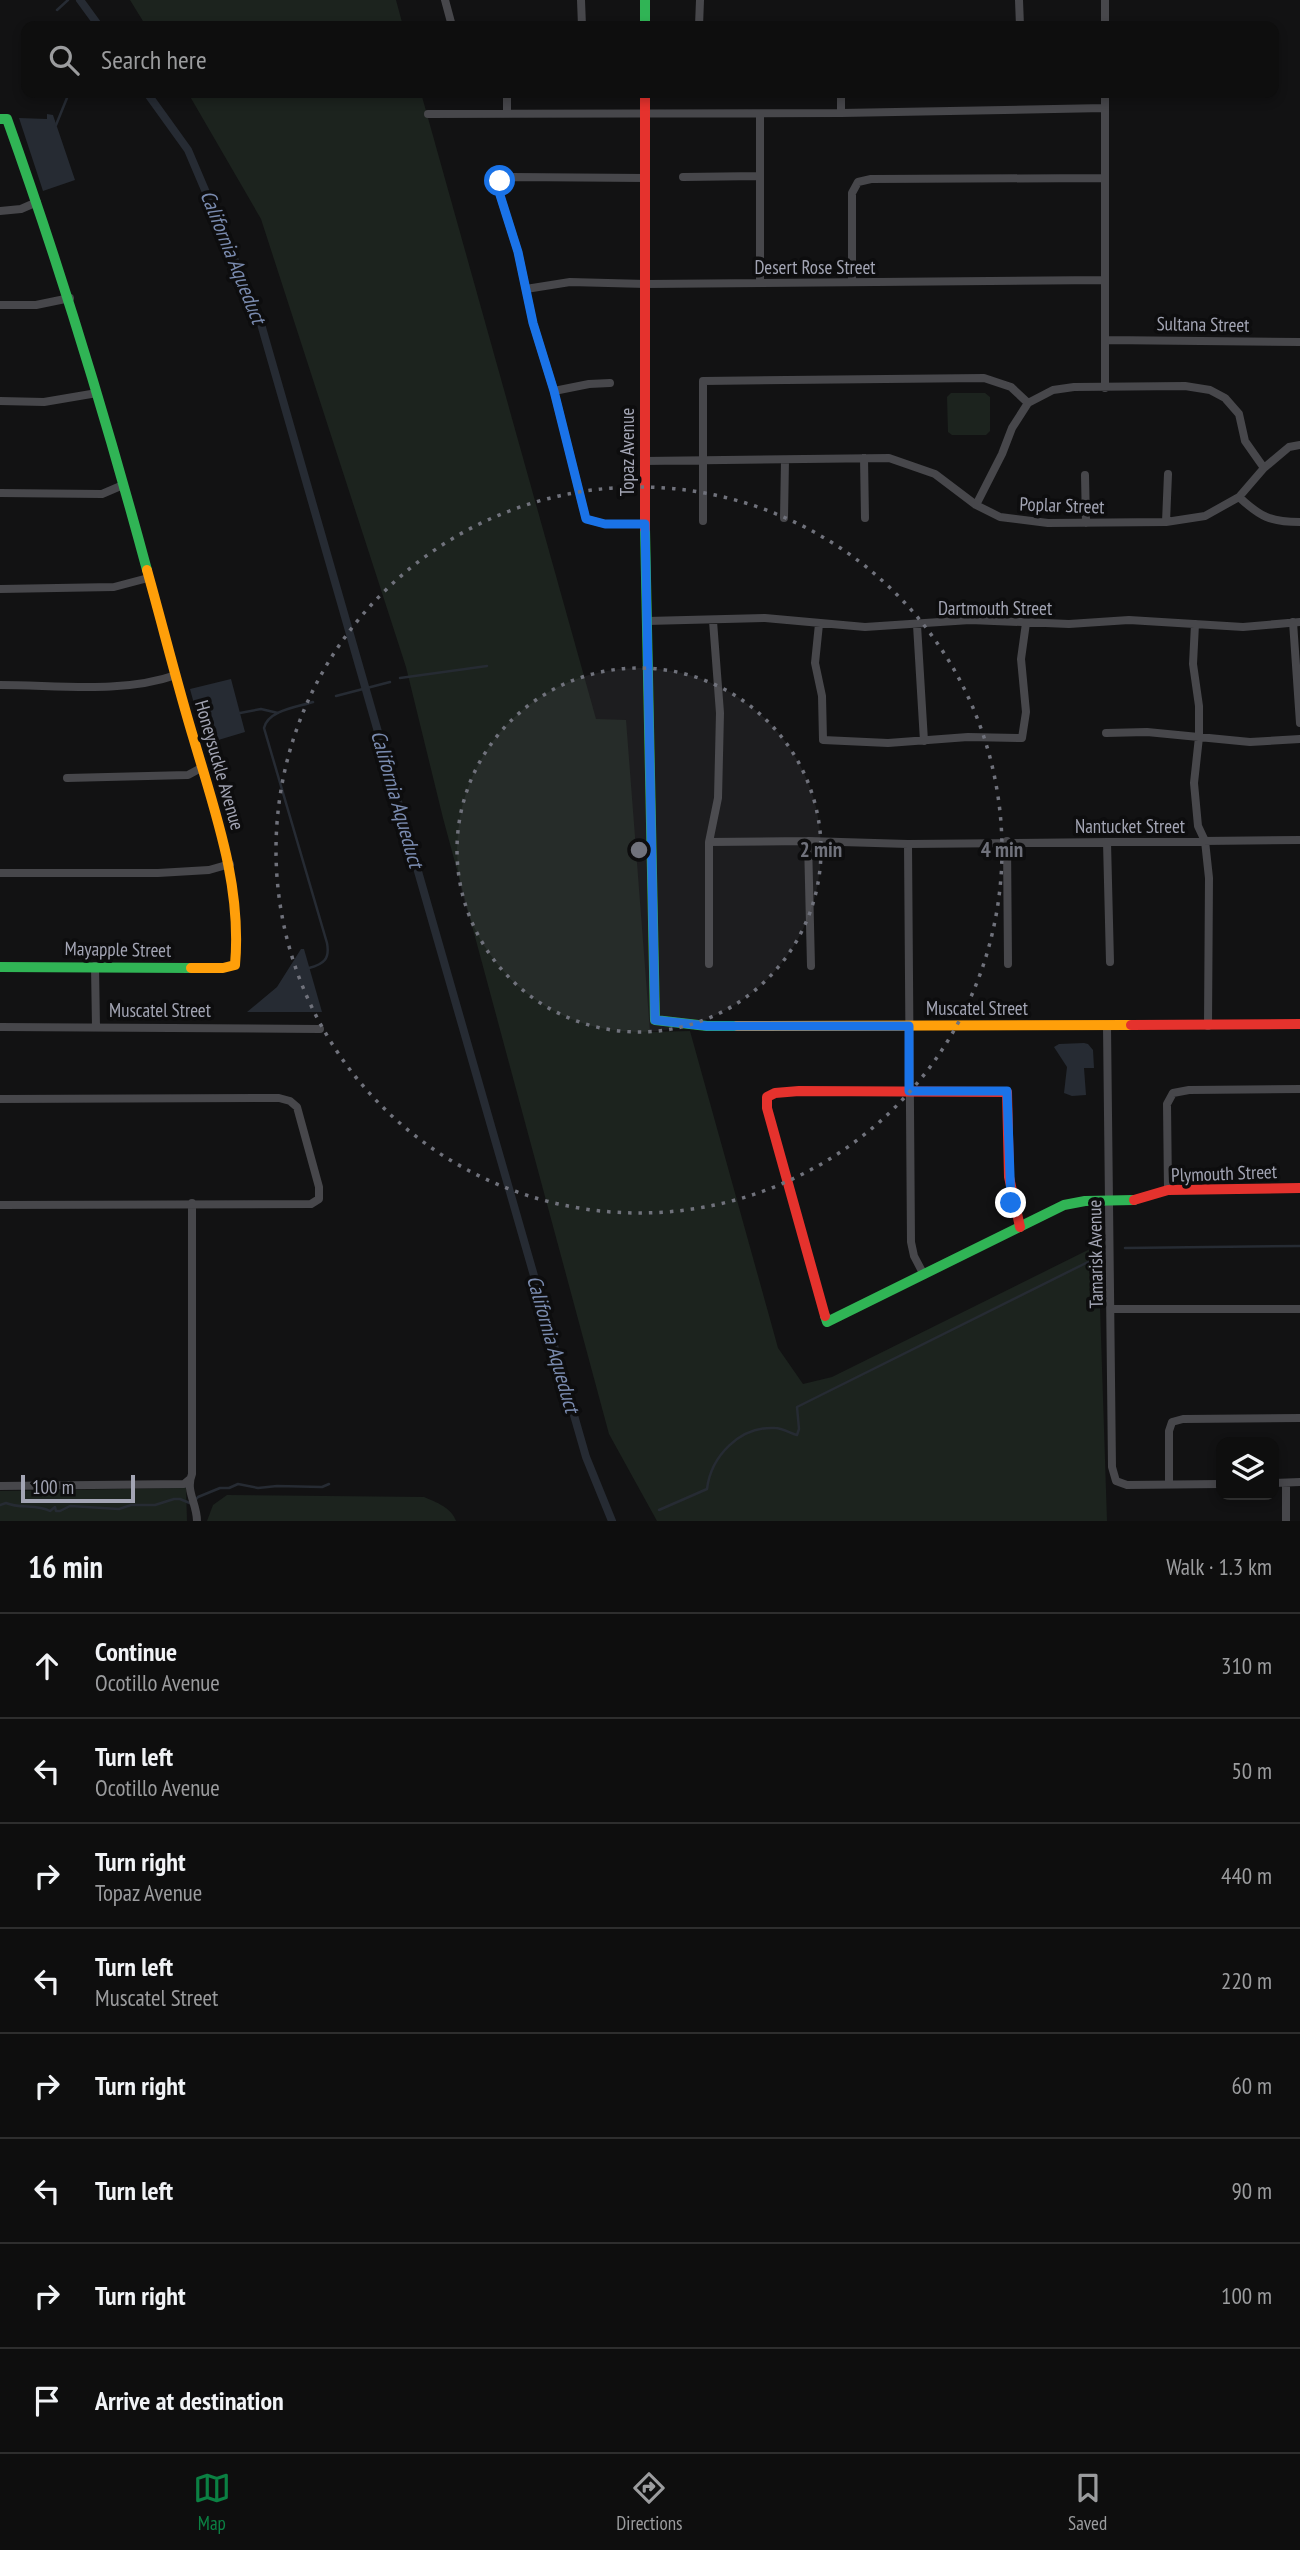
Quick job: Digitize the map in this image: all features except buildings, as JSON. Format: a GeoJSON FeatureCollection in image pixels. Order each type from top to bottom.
{"type":"FeatureCollection","features":[{"type":"Feature","properties":{"kind":"street"},"geometry":{"type":"LineString","coordinates":[[445,0],[451,21]]}},
{"type":"Feature","properties":{"kind":"street"},"geometry":{"type":"LineString","coordinates":[[582,0],[582,21]]}},
{"type":"Feature","properties":{"kind":"street"},"geometry":{"type":"LineString","coordinates":[[645,0],[645,21]]}},
{"type":"Feature","properties":{"kind":"street"},"geometry":{"type":"LineString","coordinates":[[699,21],[700,0]]}},
{"type":"Feature","properties":{"kind":"street"},"geometry":{"type":"LineString","coordinates":[[1018,0],[1020,21]]}},
{"type":"Feature","properties":{"kind":"street"},"geometry":{"type":"LineString","coordinates":[[1105,0],[1105,21]]}},
{"type":"Feature","properties":{"kind":"street"},"geometry":{"type":"LineString","coordinates":[[507,98],[507,114]]}},
{"type":"Feature","properties":{"kind":"street","name":"Topaz Avenue"},"geometry":{"type":"LineString","coordinates":[[645,98],[644,461],[655,1020]]}},
{"type":"Feature","properties":{"kind":"street"},"geometry":{"type":"LineString","coordinates":[[841,98],[842,113]]}},
{"type":"Feature","properties":{"kind":"street"},"geometry":{"type":"LineString","coordinates":[[1105,98],[1105,388]]}},
{"type":"Feature","properties":{"kind":"street"},"geometry":{"type":"LineString","coordinates":[[428,114],[760,114],[1105,108]]}},
{"type":"Feature","properties":{"kind":"street"},"geometry":{"type":"LineString","coordinates":[[760,114],[760,283]]}},
{"type":"Feature","properties":{"kind":"street","name":"Honeysuckle Avenue"},"geometry":{"type":"LineString","coordinates":[[3,119],[37,202],[69,298],[230,864],[238,948],[235,965]]}},
{"type":"Feature","properties":{"kind":"street"},"geometry":{"type":"LineString","coordinates":[[683,177],[760,176]]}},
{"type":"Feature","properties":{"kind":"street"},"geometry":{"type":"LineString","coordinates":[[645,178],[512,177],[500,181],[500,195],[518,252],[533,323],[554,391],[586,519],[605,524],[645,524]]}},
{"type":"Feature","properties":{"kind":"street"},"geometry":{"type":"LineString","coordinates":[[852,282],[852,193],[858,182],[871,179],[1105,178]]}},
{"type":"Feature","properties":{"kind":"street"},"geometry":{"type":"LineString","coordinates":[[0,211],[22,209],[37,202]]}},
{"type":"Feature","properties":{"kind":"street","name":"Desert Rose Street"},"geometry":{"type":"LineString","coordinates":[[526,289],[570,282],[646,284],[1105,280]]}},
{"type":"Feature","properties":{"kind":"street"},"geometry":{"type":"LineString","coordinates":[[0,305],[36,305],[69,298]]}},
{"type":"Feature","properties":{"kind":"street","name":"Sultana Street"},"geometry":{"type":"LineString","coordinates":[[1105,340],[1300,342]]}},
{"type":"Feature","properties":{"kind":"street"},"geometry":{"type":"LineString","coordinates":[[703,521],[703,381],[984,378],[1011,387],[1028,402]]}},
{"type":"Feature","properties":{"kind":"street"},"geometry":{"type":"LineString","coordinates":[[554,391],[610,383]]}},
{"type":"Feature","properties":{"kind":"street"},"geometry":{"type":"LineString","coordinates":[[975,505],[1002,454],[1012,428],[1028,402],[1053,390],[1074,387],[1185,386],[1210,390],[1224,398],[1239,414],[1245,441],[1264,468]]}},
{"type":"Feature","properties":{"kind":"street"},"geometry":{"type":"LineString","coordinates":[[0,401],[64,400],[97,393]]}},
{"type":"Feature","properties":{"kind":"street","name":"Poplar Street"},"geometry":{"type":"LineString","coordinates":[[644,461],[889,458],[935,474],[975,505],[1000,517],[1048,523],[1166,522],[1205,516],[1239,497],[1264,468],[1289,447],[1300,445]]}},
{"type":"Feature","properties":{"kind":"street"},"geometry":{"type":"LineString","coordinates":[[864,458],[865,518]]}},
{"type":"Feature","properties":{"kind":"street"},"geometry":{"type":"LineString","coordinates":[[784,518],[785,460]]}},
{"type":"Feature","properties":{"kind":"street"},"geometry":{"type":"LineString","coordinates":[[1166,522],[1168,474]]}},
{"type":"Feature","properties":{"kind":"street"},"geometry":{"type":"LineString","coordinates":[[1085,475],[1086,523]]}},
{"type":"Feature","properties":{"kind":"street"},"geometry":{"type":"LineString","coordinates":[[0,493],[103,494],[123,485]]}},
{"type":"Feature","properties":{"kind":"street"},"geometry":{"type":"LineString","coordinates":[[1239,497],[1252,510],[1269,520],[1300,522]]}},
{"type":"Feature","properties":{"kind":"street"},"geometry":{"type":"LineString","coordinates":[[0,589],[114,587],[148,578]]}},
{"type":"Feature","properties":{"kind":"street","name":"Dartmouth Street"},"geometry":{"type":"LineString","coordinates":[[647,621],[765,618],[865,627],[970,620],[1069,624],[1129,620],[1243,627],[1297,622]]}},
{"type":"Feature","properties":{"kind":"street"},"geometry":{"type":"LineString","coordinates":[[709,964],[709,842],[718,798],[719,726],[713,621]]}},
{"type":"Feature","properties":{"kind":"street"},"geometry":{"type":"LineString","coordinates":[[1297,622],[1300,723]]}},
{"type":"Feature","properties":{"kind":"street"},"geometry":{"type":"LineString","coordinates":[[819,624],[815,663],[822,696],[823,740],[888,743],[968,737],[1022,738],[1026,712],[1021,659],[1026,623]]}},
{"type":"Feature","properties":{"kind":"street"},"geometry":{"type":"LineString","coordinates":[[1195,624],[1193,664],[1199,706],[1199,737],[1194,783],[1198,827],[1205,841],[1209,878],[1208,1026]]}},
{"type":"Feature","properties":{"kind":"street"},"geometry":{"type":"LineString","coordinates":[[917,625],[924,741]]}},
{"type":"Feature","properties":{"kind":"street"},"geometry":{"type":"LineString","coordinates":[[0,685],[154,683],[176,675]]}},
{"type":"Feature","properties":{"kind":"street"},"geometry":{"type":"LineString","coordinates":[[1106,733],[1147,732],[1250,742],[1300,740]]}},
{"type":"Feature","properties":{"kind":"street"},"geometry":{"type":"LineString","coordinates":[[67,778],[188,775],[201,768]]}},
{"type":"Feature","properties":{"kind":"street","name":"Nantucket Street"},"geometry":{"type":"LineString","coordinates":[[709,842],[908,844],[1300,840]]}},
{"type":"Feature","properties":{"kind":"street"},"geometry":{"type":"LineString","coordinates":[[808,841],[811,966]]}},
{"type":"Feature","properties":{"kind":"street"},"geometry":{"type":"LineString","coordinates":[[1007,841],[1009,964]]}},
{"type":"Feature","properties":{"kind":"street"},"geometry":{"type":"LineString","coordinates":[[1107,842],[1110,962]]}},
{"type":"Feature","properties":{"kind":"street"},"geometry":{"type":"LineString","coordinates":[[908,844],[911,1242],[914,1256],[924,1275]]}},
{"type":"Feature","properties":{"kind":"street"},"geometry":{"type":"LineString","coordinates":[[0,873],[158,873],[209,870],[230,864]]}},
{"type":"Feature","properties":{"kind":"street","name":"Mayapple Street"},"geometry":{"type":"LineString","coordinates":[[0,967],[223,968],[235,965]]}},
{"type":"Feature","properties":{"kind":"street"},"geometry":{"type":"LineString","coordinates":[[95,966],[96,1027]]}},
{"type":"Feature","properties":{"kind":"street","name":"Muscatel Street"},"geometry":{"type":"LineString","coordinates":[[655,1020],[707,1026],[1300,1024]]}},
{"type":"Feature","properties":{"kind":"street","name":"Tamarisk Avenue"},"geometry":{"type":"LineString","coordinates":[[1107,1026],[1112,1467],[1116,1481],[1127,1485],[1169,1484]]}},
{"type":"Feature","properties":{"kind":"street","name":"Muscatel Street"},"geometry":{"type":"LineString","coordinates":[[0,1027],[320,1029]]}},
{"type":"Feature","properties":{"kind":"street"},"geometry":{"type":"LineString","coordinates":[[1168,1189],[1167,1104],[1173,1093],[1189,1090],[1300,1089]]}},
{"type":"Feature","properties":{"kind":"street"},"geometry":{"type":"LineString","coordinates":[[909,1091],[1007,1091],[1009,1187],[1011,1203],[1020,1227]]}},
{"type":"Feature","properties":{"kind":"street","name":"Plymouth Street"},"geometry":{"type":"LineString","coordinates":[[909,1091],[775,1093],[767,1097],[767,1108],[827,1322],[1063,1205],[1085,1201],[1137,1200],[1168,1189],[1300,1188]]}},
{"type":"Feature","properties":{"kind":"street"},"geometry":{"type":"LineString","coordinates":[[0,1099],[279,1098],[290,1101],[297,1107],[319,1186],[319,1199],[311,1204],[0,1205]]}},
{"type":"Feature","properties":{"kind":"street"},"geometry":{"type":"LineString","coordinates":[[192,1203],[192,1474],[189,1492],[195,1503],[197,1521]]}},
{"type":"Feature","properties":{"kind":"street"},"geometry":{"type":"LineString","coordinates":[[1111,1309],[1300,1309]]}},
{"type":"Feature","properties":{"kind":"street"},"geometry":{"type":"LineString","coordinates":[[1216,1484],[1169,1484],[1169,1431],[1172,1422],[1184,1419],[1300,1418]]}},
{"type":"Feature","properties":{"kind":"street"},"geometry":{"type":"LineString","coordinates":[[0,1486],[184,1484],[190,1479]]}},
{"type":"Feature","properties":{"kind":"street"},"geometry":{"type":"LineString","coordinates":[[1279,1483],[1300,1482]]}},
{"type":"Feature","properties":{"kind":"street"},"geometry":{"type":"LineString","coordinates":[[1286,1483],[1286,1521]]}},
{"type":"Feature","properties":{"kind":"shaded area"},"geometry":{"type":"Polygon","coordinates":[[[130,0],[396,0],[402,21],[143,21],[130,0]]]}},
{"type":"Feature","properties":{"kind":"shaded area"},"geometry":{"type":"Polygon","coordinates":[[[191,98],[422,98],[596,719],[626,720],[650,1032],[690,1031],[778,1348],[803,1384],[832,1377],[1098,1245],[1107,1521],[657,1521],[609,1434],[443,818],[406,667],[261,219],[191,98]]]}},
{"type":"Feature","properties":{"kind":"shaded area"},"geometry":{"type":"Polygon","coordinates":[[[47,114],[53,115],[75,180],[43,191],[19,118],[47,119],[47,114]]]}},
{"type":"Feature","properties":{"kind":"shaded area"},"geometry":{"type":"Polygon","coordinates":[[[951,393],[985,393],[990,397],[990,431],[986,435],[952,435],[948,432],[947,397],[951,393]]]}},
{"type":"Feature","properties":{"kind":"shaded area"},"geometry":{"type":"Polygon","coordinates":[[[231,679],[245,732],[205,744],[190,689],[231,679]]]}},
{"type":"Feature","properties":{"kind":"shaded area"},"geometry":{"type":"Polygon","coordinates":[[[301,949],[304,949],[322,1012],[247,1012],[277,987],[301,949]]]}},
{"type":"Feature","properties":{"kind":"shaded area"},"geometry":{"type":"Polygon","coordinates":[[[1084,1043],[1093,1050],[1094,1068],[1084,1068],[1086,1095],[1072,1096],[1064,1093],[1067,1067],[1054,1047],[1059,1044],[1084,1043]]]}},
{"type":"Feature","properties":{"kind":"shaded area"},"geometry":{"type":"Polygon","coordinates":[[[186,1488],[187,1521],[0,1521],[0,1491],[186,1488]]]}},
{"type":"Feature","properties":{"kind":"shaded area"},"geometry":{"type":"Polygon","coordinates":[[[227,1495],[424,1497],[447,1509],[456,1521],[207,1521],[213,1505],[227,1495]]]}},
{"type":"Feature","properties":{"kind":"waterway"},"geometry":{"type":"LineString","coordinates":[[57,10],[68,0]]}},
{"type":"Feature","properties":{"kind":"waterway","name":"California Aqueduct"},"geometry":{"type":"LineString","coordinates":[[80,0],[95,21]]}},
{"type":"Feature","properties":{"kind":"waterway"},"geometry":{"type":"LineString","coordinates":[[56,125],[67,98]]}},
{"type":"Feature","properties":{"kind":"waterway","name":"California Aqueduct"},"geometry":{"type":"LineString","coordinates":[[151,98],[188,150],[259,317],[586,1457],[612,1521]]}},
{"type":"Feature","properties":{"kind":"waterway"},"geometry":{"type":"LineString","coordinates":[[400,678],[487,666]]}},
{"type":"Feature","properties":{"kind":"waterway","name":"California Aqueduct"},"geometry":{"type":"LineString","coordinates":[[336,696],[390,682]]}},
{"type":"Feature","properties":{"kind":"waterway"},"geometry":{"type":"LineString","coordinates":[[309,968],[325,960],[328,953],[327,943],[264,728],[277,713],[313,702]]}},
{"type":"Feature","properties":{"kind":"waterway"},"geometry":{"type":"LineString","coordinates":[[240,713],[261,709],[278,713]]}},
{"type":"Feature","properties":{"kind":"waterway"},"geometry":{"type":"LineString","coordinates":[[1125,1248],[1300,1246]]}},
{"type":"Feature","properties":{"kind":"waterway"},"geometry":{"type":"LineString","coordinates":[[659,1510],[707,1489],[714,1465],[729,1445],[739,1438],[750,1432],[775,1428],[797,1435],[797,1407],[1096,1258]]}},
{"type":"Feature","properties":{"kind":"waterway"},"geometry":{"type":"LineString","coordinates":[[0,1505],[6,1503],[50,1511],[55,1507],[56,1511],[60,1511],[70,1506],[119,1509],[131,1505],[155,1505],[174,1499],[192,1504],[198,1497],[238,1484],[258,1488],[322,1487],[329,1484]]}},
{"type":"Feature","properties":{"kind":"traffic: fast"},"geometry":{"type":"LineString","coordinates":[[645,0],[645,21]]}},
{"type":"Feature","properties":{"kind":"traffic: fast"},"geometry":{"type":"LineString","coordinates":[[0,119],[7,119],[64,287],[147,570]]}},
{"type":"Feature","properties":{"kind":"traffic: fast"},"geometry":{"type":"LineString","coordinates":[[645,529],[655,1020],[707,1026],[737,1026]]}},
{"type":"Feature","properties":{"kind":"traffic: fast"},"geometry":{"type":"LineString","coordinates":[[0,967],[191,968]]}},
{"type":"Feature","properties":{"kind":"traffic: fast"},"geometry":{"type":"LineString","coordinates":[[825,1316],[827,1322],[1064,1205],[1085,1201],[1134,1200]]}},
{"type":"Feature","properties":{"kind":"traffic: slow"},"geometry":{"type":"LineString","coordinates":[[147,570],[218,824],[235,907],[235,965],[223,968],[191,968]]}},
{"type":"Feature","properties":{"kind":"traffic: slow"},"geometry":{"type":"LineString","coordinates":[[737,1026],[1131,1025]]}},
{"type":"Feature","properties":{"kind":"traffic: jam"},"geometry":{"type":"LineString","coordinates":[[645,98],[645,529]]}},
{"type":"Feature","properties":{"kind":"traffic: jam"},"geometry":{"type":"LineString","coordinates":[[1131,1025],[1300,1024]]}},
{"type":"Feature","properties":{"kind":"traffic: jam"},"geometry":{"type":"LineString","coordinates":[[825,1316],[767,1108],[767,1097],[775,1093],[1007,1092],[1009,1177],[1020,1227]]}},
{"type":"Feature","properties":{"kind":"traffic: jam"},"geometry":{"type":"LineString","coordinates":[[1134,1200],[1168,1190],[1300,1188]]}},
{"type":"Feature","properties":{"kind":"route"},"geometry":{"type":"LineString","coordinates":[[500,181],[500,195],[518,252],[533,323],[554,391],[586,519],[605,524],[645,524],[655,1020],[707,1026],[909,1026],[909,1091],[1007,1091],[1011,1203]]}}]}
